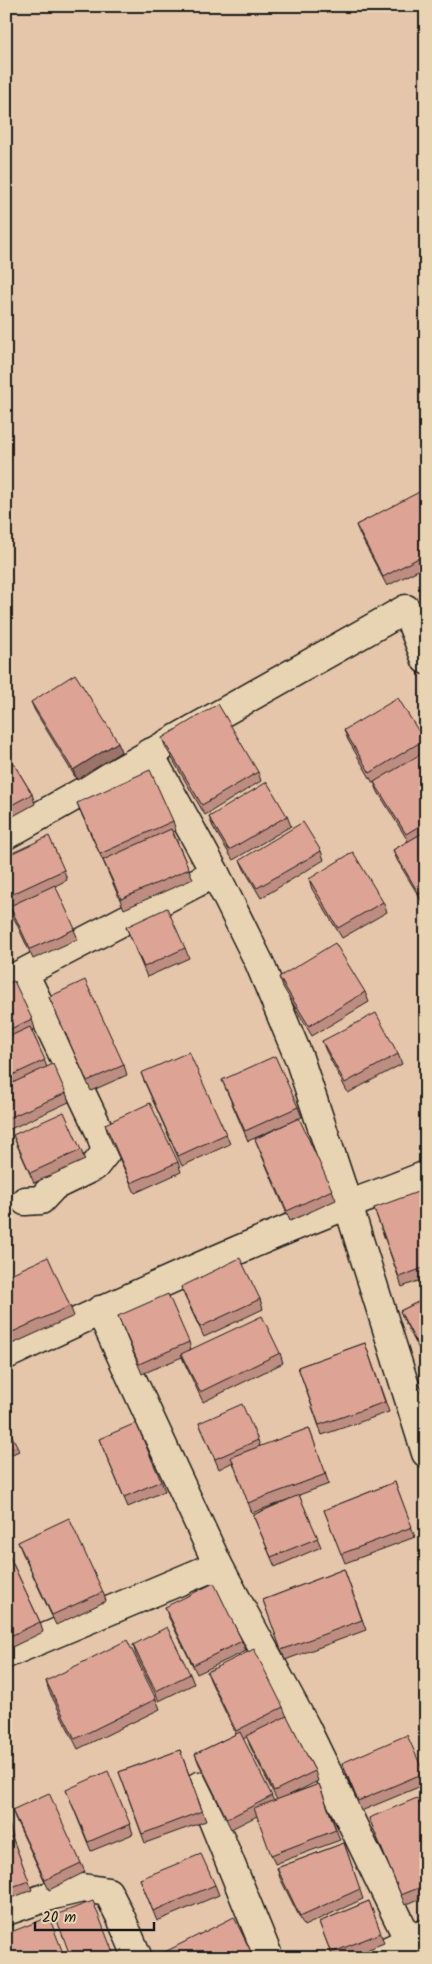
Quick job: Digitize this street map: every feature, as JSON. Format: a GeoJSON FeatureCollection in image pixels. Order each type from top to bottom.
{"type":"FeatureCollection","features":[{"type":"Feature","properties":{"kind":"street"},"geometry":{"type":"LineString","coordinates":[[6,835],[416,603],[426,660]]}},
{"type":"Feature","properties":{"kind":"street"},"geometry":{"type":"LineString","coordinates":[[150,754],[215,873],[259,962],[299,1058],[348,1205],[426,1454]]}},
{"type":"Feature","properties":{"kind":"street"},"geometry":{"type":"LineString","coordinates":[[25,1201],[41,1200],[54,1186],[95,1166],[106,1152],[100,1132],[15,978],[215,873]]}},
{"type":"Feature","properties":{"kind":"street"},"geometry":{"type":"LineString","coordinates":[[6,1355],[100,1310],[348,1205],[426,1175]]}},
{"type":"Feature","properties":{"kind":"street"},"geometry":{"type":"LineString","coordinates":[[100,1310],[218,1565],[418,1937],[373,1958]]}},
{"type":"Feature","properties":{"kind":"street"},"geometry":{"type":"LineString","coordinates":[[6,1654],[218,1565]]}},
{"type":"Feature","properties":{"kind":"street"},"geometry":{"type":"LineString","coordinates":[[199,1786],[269,1958]]}},
{"type":"Feature","properties":{"kind":"street"},"geometry":{"type":"LineString","coordinates":[[6,1912],[84,1888],[108,1892],[138,1958]]}},
{"type":"Feature","properties":{"kind":"building"},"geometry":{"type":"Polygon","coordinates":[[[425,489],[426,554],[383,577],[356,525],[425,489]]]}},
{"type":"Feature","properties":{"kind":"building"},"geometry":{"type":"Polygon","coordinates":[[[75,674],[118,742],[73,770],[31,702],[75,674]]]}},
{"type":"Feature","properties":{"kind":"building"},"geometry":{"type":"Polygon","coordinates":[[[398,698],[424,740],[370,773],[344,730],[398,698]]]}},
{"type":"Feature","properties":{"kind":"building"},"geometry":{"type":"Polygon","coordinates":[[[218,704],[258,772],[202,805],[162,738],[218,704]]]}},
{"type":"Feature","properties":{"kind":"building"},"geometry":{"type":"Polygon","coordinates":[[[6,751],[32,794],[6,808],[6,751]]]}},
{"type":"Feature","properties":{"kind":"building"},"geometry":{"type":"Polygon","coordinates":[[[426,751],[426,822],[406,834],[374,782],[426,751]]]}},
{"type":"Feature","properties":{"kind":"building"},"geometry":{"type":"Polygon","coordinates":[[[150,770],[173,821],[100,854],[77,803],[150,770]]]}},
{"type":"Feature","properties":{"kind":"building"},"geometry":{"type":"Polygon","coordinates":[[[267,782],[287,816],[229,850],[209,817],[267,782]]]}},
{"type":"Feature","properties":{"kind":"building"},"geometry":{"type":"Polygon","coordinates":[[[303,822],[321,851],[257,888],[240,860],[303,822]]]}},
{"type":"Feature","properties":{"kind":"building"},"geometry":{"type":"Polygon","coordinates":[[[171,829],[189,869],[121,899],[103,860],[171,829]]]}},
{"type":"Feature","properties":{"kind":"building"},"geometry":{"type":"Polygon","coordinates":[[[426,831],[426,889],[419,894],[393,850],[426,831]]]}},
{"type":"Feature","properties":{"kind":"building"},"geometry":{"type":"Polygon","coordinates":[[[49,836],[64,870],[6,897],[6,856],[49,836]]]}},
{"type":"Feature","properties":{"kind":"building"},"geometry":{"type":"Polygon","coordinates":[[[353,852],[383,902],[338,928],[309,879],[353,852]]]}},
{"type":"Feature","properties":{"kind":"building"},"geometry":{"type":"Polygon","coordinates":[[[55,885],[75,929],[30,949],[10,906],[55,885]]]}},
{"type":"Feature","properties":{"kind":"building"},"geometry":{"type":"Polygon","coordinates":[[[167,908],[185,948],[144,967],[126,927],[167,908]]]}},
{"type":"Feature","properties":{"kind":"building"},"geometry":{"type":"Polygon","coordinates":[[[335,943],[365,992],[309,1026],[279,977],[335,943]]]}},
{"type":"Feature","properties":{"kind":"building"},"geometry":{"type":"Polygon","coordinates":[[[85,980],[124,1065],[87,1081],[49,997],[85,980]]]}},
{"type":"Feature","properties":{"kind":"building"},"geometry":{"type":"Polygon","coordinates":[[[14,981],[32,1019],[6,1031],[6,984],[14,981]]]}},
{"type":"Feature","properties":{"kind":"building"},"geometry":{"type":"Polygon","coordinates":[[[376,1013],[398,1054],[345,1083],[322,1041],[376,1013]]]}},
{"type":"Feature","properties":{"kind":"building"},"geometry":{"type":"Polygon","coordinates":[[[30,1027],[45,1060],[6,1078],[6,1038],[30,1027]]]}},
{"type":"Feature","properties":{"kind":"building"},"geometry":{"type":"Polygon","coordinates":[[[189,1052],[226,1134],[178,1156],[141,1073],[189,1052]]]}},
{"type":"Feature","properties":{"kind":"building"},"geometry":{"type":"Polygon","coordinates":[[[275,1056],[298,1107],[245,1131],[222,1080],[275,1056]]]}},
{"type":"Feature","properties":{"kind":"building"},"geometry":{"type":"Polygon","coordinates":[[[53,1064],[66,1093],[6,1119],[6,1086],[53,1064]]]}},
{"type":"Feature","properties":{"kind":"building"},"geometry":{"type":"Polygon","coordinates":[[[150,1103],[178,1162],[131,1183],[105,1124],[150,1103]]]}},
{"type":"Feature","properties":{"kind":"building"},"geometry":{"type":"Polygon","coordinates":[[[64,1112],[81,1150],[30,1173],[13,1135],[64,1112]]]}},
{"type":"Feature","properties":{"kind":"building"},"geometry":{"type":"Polygon","coordinates":[[[299,1118],[332,1190],[287,1211],[255,1139],[299,1118]]]}},
{"type":"Feature","properties":{"kind":"building"},"geometry":{"type":"Polygon","coordinates":[[[423,1190],[426,1199],[426,1267],[399,1277],[374,1208],[423,1190]]]}},
{"type":"Feature","properties":{"kind":"building"},"geometry":{"type":"Polygon","coordinates":[[[48,1257],[70,1306],[8,1334],[6,1329],[6,1276],[48,1257]]]}},
{"type":"Feature","properties":{"kind":"building"},"geometry":{"type":"Polygon","coordinates":[[[240,1258],[260,1299],[200,1327],[181,1287],[240,1258]]]}},
{"type":"Feature","properties":{"kind":"building"},"geometry":{"type":"Polygon","coordinates":[[[168,1294],[189,1342],[139,1364],[118,1316],[168,1294]]]}},
{"type":"Feature","properties":{"kind":"building"},"geometry":{"type":"Polygon","coordinates":[[[426,1298],[426,1352],[422,1354],[400,1311],[426,1298]]]}},
{"type":"Feature","properties":{"kind":"building"},"geometry":{"type":"Polygon","coordinates":[[[262,1316],[280,1353],[200,1392],[181,1354],[262,1316]]]}},
{"type":"Feature","properties":{"kind":"building"},"geometry":{"type":"Polygon","coordinates":[[[365,1343],[385,1402],[319,1425],[298,1367],[365,1343]]]}},
{"type":"Feature","properties":{"kind":"building"},"geometry":{"type":"Polygon","coordinates":[[[242,1404],[258,1440],[215,1459],[199,1423],[242,1404]]]}},
{"type":"Feature","properties":{"kind":"building"},"geometry":{"type":"Polygon","coordinates":[[[136,1423],[161,1481],[124,1497],[99,1439],[136,1423]]]}},
{"type":"Feature","properties":{"kind":"building"},"geometry":{"type":"Polygon","coordinates":[[[6,1424],[17,1446],[6,1451],[6,1424]]]}},
{"type":"Feature","properties":{"kind":"building"},"geometry":{"type":"Polygon","coordinates":[[[309,1428],[326,1474],[248,1503],[231,1457],[309,1428]]]}},
{"type":"Feature","properties":{"kind":"building"},"geometry":{"type":"Polygon","coordinates":[[[395,1482],[412,1527],[341,1554],[324,1510],[395,1482]]]}},
{"type":"Feature","properties":{"kind":"building"},"geometry":{"type":"Polygon","coordinates":[[[299,1495],[318,1538],[271,1557],[253,1515],[299,1495]]]}},
{"type":"Feature","properties":{"kind":"building"},"geometry":{"type":"Polygon","coordinates":[[[69,1518],[103,1592],[52,1615],[18,1542],[69,1518]]]}},
{"type":"Feature","properties":{"kind":"building"},"geometry":{"type":"Polygon","coordinates":[[[6,1549],[40,1622],[6,1638],[6,1549]]]}},
{"type":"Feature","properties":{"kind":"building"},"geometry":{"type":"Polygon","coordinates":[[[344,1569],[362,1620],[281,1650],[263,1600],[344,1569]]]}},
{"type":"Feature","properties":{"kind":"building"},"geometry":{"type":"Polygon","coordinates":[[[214,1583],[242,1641],[193,1665],[165,1607],[214,1583]]]}},
{"type":"Feature","properties":{"kind":"building"},"geometry":{"type":"Polygon","coordinates":[[[167,1627],[190,1674],[156,1691],[133,1645],[167,1627]]]}},
{"type":"Feature","properties":{"kind":"building"},"geometry":{"type":"Polygon","coordinates":[[[127,1640],[156,1699],[75,1739],[46,1681],[127,1640]]]}},
{"type":"Feature","properties":{"kind":"building"},"geometry":{"type":"Polygon","coordinates":[[[254,1649],[283,1707],[236,1731],[207,1672],[254,1649]]]}},
{"type":"Feature","properties":{"kind":"building"},"geometry":{"type":"Polygon","coordinates":[[[287,1716],[315,1771],[274,1791],[246,1736],[287,1716]]]}},
{"type":"Feature","properties":{"kind":"building"},"geometry":{"type":"Polygon","coordinates":[[[240,1732],[272,1796],[227,1819],[195,1754],[240,1732]]]}},
{"type":"Feature","properties":{"kind":"building"},"geometry":{"type":"Polygon","coordinates":[[[407,1735],[424,1773],[358,1801],[342,1763],[407,1735]]]}},
{"type":"Feature","properties":{"kind":"building"},"geometry":{"type":"Polygon","coordinates":[[[180,1750],[202,1811],[142,1834],[119,1772],[180,1750]]]}},
{"type":"Feature","properties":{"kind":"building"},"geometry":{"type":"Polygon","coordinates":[[[108,1771],[130,1824],[88,1842],[66,1790],[108,1771]]]}},
{"type":"Feature","properties":{"kind":"building"},"geometry":{"type":"Polygon","coordinates":[[[319,1784],[336,1830],[271,1855],[254,1808],[319,1784]]]}},
{"type":"Feature","properties":{"kind":"building"},"geometry":{"type":"Polygon","coordinates":[[[49,1793],[81,1863],[45,1880],[12,1810],[49,1793]]]}},
{"type":"Feature","properties":{"kind":"building"},"geometry":{"type":"Polygon","coordinates":[[[417,1798],[426,1819],[426,1885],[401,1895],[369,1818],[417,1798]]]}},
{"type":"Feature","properties":{"kind":"building"},"geometry":{"type":"Polygon","coordinates":[[[6,1819],[10,1827],[6,1829],[6,1819]]]}},
{"type":"Feature","properties":{"kind":"building"},"geometry":{"type":"Polygon","coordinates":[[[12,1837],[29,1881],[6,1889],[6,1839],[12,1837]]]}},
{"type":"Feature","properties":{"kind":"building"},"geometry":{"type":"Polygon","coordinates":[[[344,1843],[360,1889],[300,1916],[277,1868],[344,1843]]]}},
{"type":"Feature","properties":{"kind":"building"},"geometry":{"type":"Polygon","coordinates":[[[201,1854],[215,1885],[153,1911],[140,1879],[201,1854]]]}},
{"type":"Feature","properties":{"kind":"building"},"geometry":{"type":"Polygon","coordinates":[[[93,1901],[115,1958],[71,1958],[55,1915],[93,1901]]]}},
{"type":"Feature","properties":{"kind":"building"},"geometry":{"type":"Polygon","coordinates":[[[369,1901],[381,1933],[331,1953],[319,1922],[369,1901]]]}},
{"type":"Feature","properties":{"kind":"building"},"geometry":{"type":"Polygon","coordinates":[[[49,1917],[65,1958],[7,1958],[6,1934],[49,1917]]]}},
{"type":"Feature","properties":{"kind":"building"},"geometry":{"type":"Polygon","coordinates":[[[234,1917],[254,1958],[153,1958],[234,1917]]]}}]}
